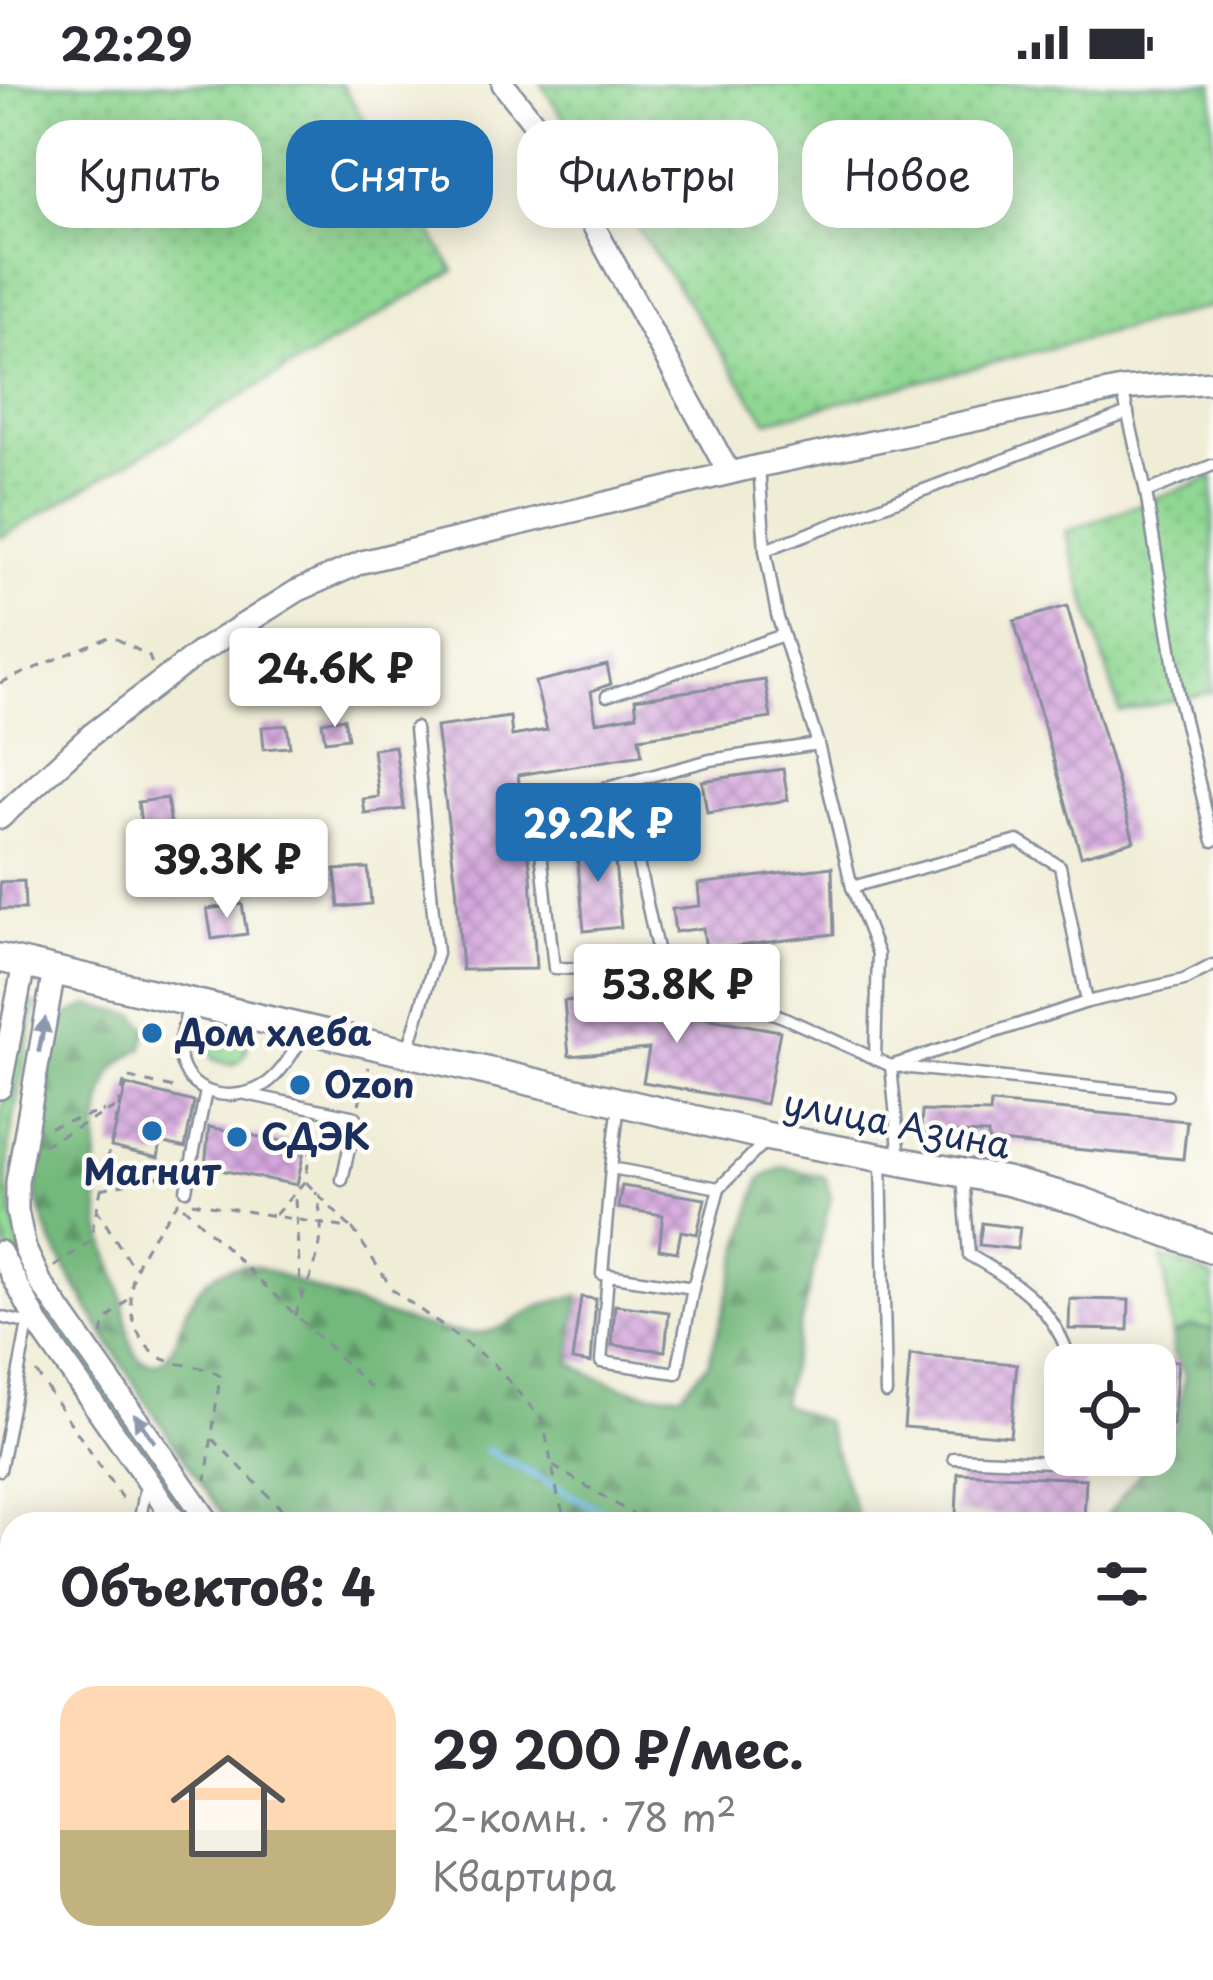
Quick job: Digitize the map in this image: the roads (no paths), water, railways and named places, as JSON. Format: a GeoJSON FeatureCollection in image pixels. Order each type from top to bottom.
{"type":"FeatureCollection","features":[{"type":"Feature","properties":{"kind":"street"},"geometry":{"type":"LineString","coordinates":[[503,84],[545,137],[729,473]]}},
{"type":"Feature","properties":{"kind":"street"},"geometry":{"type":"LineString","coordinates":[[0,818],[92,734],[200,652],[297,591],[362,562],[759,466],[1122,389],[1213,382]]}},
{"type":"Feature","properties":{"kind":"street"},"geometry":{"type":"LineString","coordinates":[[0,1088],[12,961]]}},
{"type":"Feature","properties":{"kind":"street","name":"улица Азина"},"geometry":{"type":"LineString","coordinates":[[12,961],[770,1137],[890,1157],[1081,1201],[1188,1236],[1213,1249]]}},
{"type":"Feature","properties":{"kind":"street"},"geometry":{"type":"LineString","coordinates":[[54,970],[21,1146],[17,1211],[25,1249],[41,1282],[202,1512]]}},
{"type":"Feature","properties":{"kind":"street"},"geometry":{"type":"LineString","coordinates":[[0,1252],[33,1325],[170,1512]]}},
{"type":"Feature","properties":{"kind":"lane"},"geometry":{"type":"LineString","coordinates":[[1122,389],[1146,492],[1179,699],[1213,841]]}},
{"type":"Feature","properties":{"kind":"lane"},"geometry":{"type":"LineString","coordinates":[[765,550],[1128,413]]}},
{"type":"Feature","properties":{"kind":"lane"},"geometry":{"type":"LineString","coordinates":[[1146,492],[1213,465]]}},
{"type":"Feature","properties":{"kind":"lane"},"geometry":{"type":"LineString","coordinates":[[759,466],[765,550],[783,635],[818,744],[852,887],[878,954],[875,1057]]}},
{"type":"Feature","properties":{"kind":"lane"},"geometry":{"type":"LineString","coordinates":[[607,696],[783,635]]}},
{"type":"Feature","properties":{"kind":"lane"},"geometry":{"type":"LineString","coordinates":[[407,1053],[437,953],[415,728]]}},
{"type":"Feature","properties":{"kind":"lane"},"geometry":{"type":"LineString","coordinates":[[818,744],[710,760],[536,807],[554,968],[662,971],[784,1017],[891,1066],[1167,1095]]}},
{"type":"Feature","properties":{"kind":"lane"},"geometry":{"type":"LineString","coordinates":[[622,786],[662,971]]}},
{"type":"Feature","properties":{"kind":"lane"},"geometry":{"type":"LineString","coordinates":[[852,887],[1018,841],[1060,866],[1087,1002]]}},
{"type":"Feature","properties":{"kind":"lane"},"geometry":{"type":"LineString","coordinates":[[891,1066],[1087,1002],[1184,980],[1213,965]]}},
{"type":"Feature","properties":{"kind":"lane"},"geometry":{"type":"LineString","coordinates":[[189,1002],[181,1063],[206,1094],[246,1094],[356,1117],[342,1180]]}},
{"type":"Feature","properties":{"kind":"lane"},"geometry":{"type":"LineString","coordinates":[[246,1094],[269,1082],[307,1030]]}},
{"type":"Feature","properties":{"kind":"lane"},"geometry":{"type":"LineString","coordinates":[[886,1393],[891,1066]]}},
{"type":"Feature","properties":{"kind":"lane"},"geometry":{"type":"LineString","coordinates":[[182,1195],[206,1094]]}},
{"type":"Feature","properties":{"kind":"lane"},"geometry":{"type":"LineString","coordinates":[[620,1100],[602,1274],[693,1288]]}},
{"type":"Feature","properties":{"kind":"lane"},"geometry":{"type":"LineString","coordinates":[[608,1275],[601,1362],[676,1373],[719,1188],[770,1137]]}},
{"type":"Feature","properties":{"kind":"lane"},"geometry":{"type":"LineString","coordinates":[[611,1168],[719,1188]]}},
{"type":"Feature","properties":{"kind":"lane"},"geometry":{"type":"LineString","coordinates":[[963,1173],[969,1255],[1021,1285],[1066,1344]]}},
{"type":"Feature","properties":{"kind":"lane"},"geometry":{"type":"LineString","coordinates":[[0,1317],[33,1325],[22,1352],[0,1470]]}},
{"type":"Feature","properties":{"kind":"lane"},"geometry":{"type":"LineString","coordinates":[[954,1458],[1044,1462]]}},
{"type":"Feature","properties":{"kind":"lane"},"geometry":{"type":"LineString","coordinates":[[141,1512],[148,1480]]}},
{"type":"Feature","properties":{"kind":"waterway"},"geometry":{"type":"LineString","coordinates":[[487,1450],[603,1512]]}},
{"type":"Feature","properties":{"kind":"place","name":"Дом хлеба"},"geometry":{"type":"Point","coordinates":[152,1033]}},
{"type":"Feature","properties":{"kind":"place","name":"Ozon"},"geometry":{"type":"Point","coordinates":[300,1085]}},
{"type":"Feature","properties":{"kind":"place","name":"Магнит"},"geometry":{"type":"Point","coordinates":[152,1131]}},
{"type":"Feature","properties":{"kind":"place","name":"СДЭК"},"geometry":{"type":"Point","coordinates":[237,1137]}}]}
